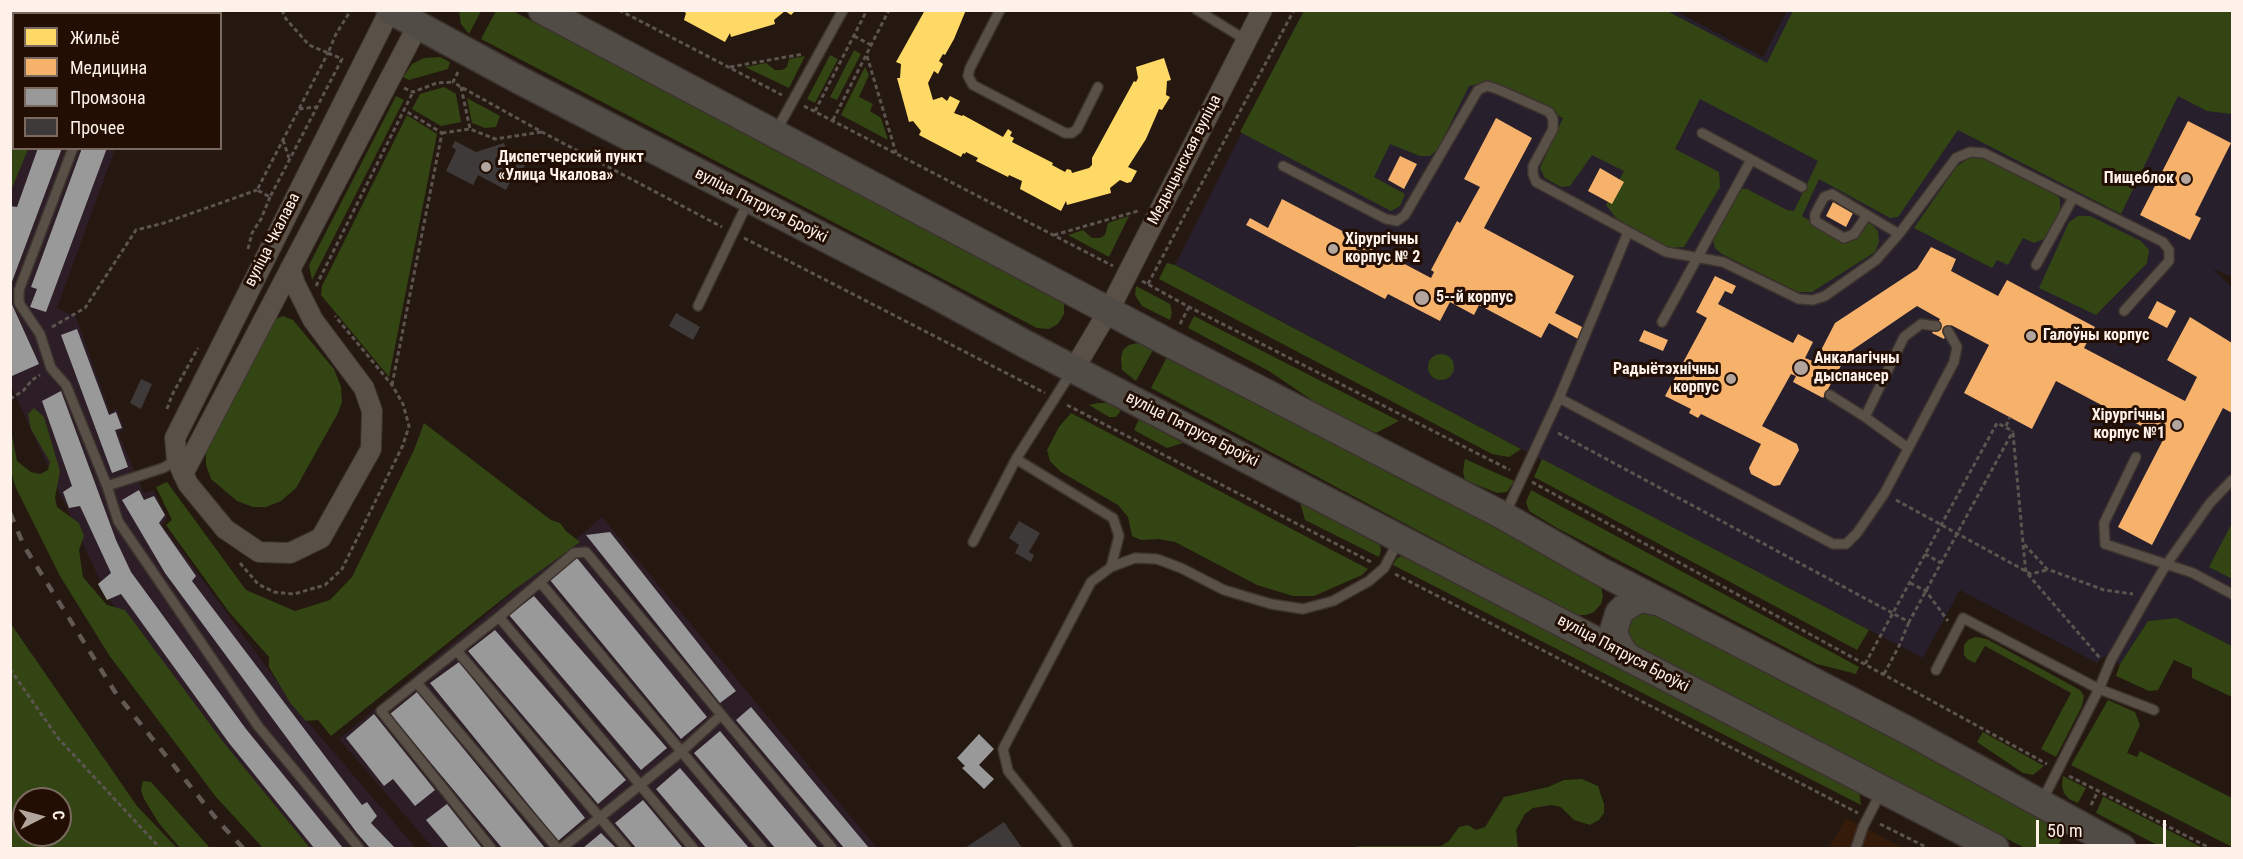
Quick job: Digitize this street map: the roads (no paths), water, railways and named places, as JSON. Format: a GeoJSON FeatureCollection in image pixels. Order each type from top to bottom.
{"type":"FeatureCollection","features":[{"type":"Feature","properties":{"kind":"main road"},"geometry":{"type":"LineString","coordinates":[[542,10],[1169,344],[1504,516],[1600,571],[1905,729],[2122,849]]}},
{"type":"Feature","properties":{"kind":"main road","name":"вуліца Пятруся Броўкі"},"geometry":{"type":"LineString","coordinates":[[390,11],[421,19],[749,200],[1995,849]]}},
{"type":"Feature","properties":{"kind":"main road"},"geometry":{"type":"LineString","coordinates":[[1569,626],[1587,625],[1595,621],[1606,608],[1608,585],[1600,571]]}},
{"type":"Feature","properties":{"kind":"main road"},"geometry":{"type":"LineString","coordinates":[[1629,658],[1615,638],[1614,629],[1619,613],[1636,600],[1659,602]]}},
{"type":"Feature","properties":{"kind":"street","name":"Медыцынская вуліца"},"geometry":{"type":"LineString","coordinates":[[1074,369],[1109,310],[1262,10]]}},
{"type":"Feature","properties":{"kind":"street","name":"вуліца Чкалава"},"geometry":{"type":"LineString","coordinates":[[290,269],[313,320],[364,388],[372,411],[371,449],[321,538],[290,553],[259,552],[225,529],[188,484],[180,467],[175,438],[390,11]]}},
{"type":"Feature","properties":{"kind":"street","name":"вуліца Чкалава"},"geometry":{"type":"LineString","coordinates":[[180,467],[290,269],[421,19]]}},
{"type":"Feature","properties":{"kind":"lane"},"geometry":{"type":"LineString","coordinates":[[774,135],[843,10]]}},
{"type":"Feature","properties":{"kind":"lane"},"geometry":{"type":"LineString","coordinates":[[1000,10],[970,68],[968,76],[973,85],[1065,133],[1072,133],[1077,129],[1098,87]]}},
{"type":"Feature","properties":{"kind":"lane"},"geometry":{"type":"LineString","coordinates":[[1197,10],[1246,40]]}},
{"type":"Feature","properties":{"kind":"lane"},"geometry":{"type":"LineString","coordinates":[[1283,166],[1386,219],[1396,221],[1405,215],[1478,90],[1487,86],[1497,88],[1549,112],[1554,119],[1553,129],[1533,166],[1536,182],[1666,252],[1723,262],[1799,298],[1812,300],[1825,296],[1876,260],[1899,234],[1956,158],[1970,152],[1984,153],[2163,242],[2169,250],[2169,261],[2124,311]]}},
{"type":"Feature","properties":{"kind":"lane"},"geometry":{"type":"LineString","coordinates":[[1702,134],[1802,187]]}},
{"type":"Feature","properties":{"kind":"lane"},"geometry":{"type":"LineString","coordinates":[[72,150],[19,290],[19,303],[40,334],[51,368],[66,385],[107,486],[118,521],[258,726],[359,849]]}},
{"type":"Feature","properties":{"kind":"lane"},"geometry":{"type":"LineString","coordinates":[[1662,322],[1751,160]]}},
{"type":"Feature","properties":{"kind":"lane"},"geometry":{"type":"LineString","coordinates":[[1867,214],[1854,234],[1844,237],[1815,221],[1815,214],[1824,197],[1832,194],[1867,214],[1899,234]]}},
{"type":"Feature","properties":{"kind":"lane"},"geometry":{"type":"LineString","coordinates":[[2036,265],[2073,198]]}},
{"type":"Feature","properties":{"kind":"lane"},"geometry":{"type":"LineString","coordinates":[[698,306],[749,200]]}},
{"type":"Feature","properties":{"kind":"lane"},"geometry":{"type":"LineString","coordinates":[[1504,516],[1559,398],[1628,232]]}},
{"type":"Feature","properties":{"kind":"lane"},"geometry":{"type":"LineString","coordinates":[[1865,417],[1904,338],[1921,324],[1936,326]]}},
{"type":"Feature","properties":{"kind":"lane"},"geometry":{"type":"LineString","coordinates":[[1559,398],[1833,544],[1846,544],[1857,533],[1884,494],[1954,362],[1957,347],[1948,332]]}},
{"type":"Feature","properties":{"kind":"lane"},"geometry":{"type":"LineString","coordinates":[[973,542],[1016,459],[1074,369]]}},
{"type":"Feature","properties":{"kind":"lane"},"geometry":{"type":"LineString","coordinates":[[1830,395],[1908,448]]}},
{"type":"Feature","properties":{"kind":"lane"},"geometry":{"type":"LineString","coordinates":[[2136,457],[2104,523],[2105,544],[2166,566],[2193,573],[2232,594]]}},
{"type":"Feature","properties":{"kind":"lane"},"geometry":{"type":"LineString","coordinates":[[1016,459],[1113,518],[1119,536],[1111,567]]}},
{"type":"Feature","properties":{"kind":"lane"},"geometry":{"type":"LineString","coordinates":[[107,486],[163,468],[180,467]]}},
{"type":"Feature","properties":{"kind":"lane"},"geometry":{"type":"LineString","coordinates":[[2040,804],[2108,668],[2147,597],[2210,503],[2232,480]]}},
{"type":"Feature","properties":{"kind":"lane"},"geometry":{"type":"LineString","coordinates":[[1068,849],[1064,840],[1008,771],[1003,749],[1091,582],[1111,567],[1135,558],[1157,559],[1224,590],[1271,604],[1303,609],[1333,601],[1369,581],[1384,568],[1400,538]]}},
{"type":"Feature","properties":{"kind":"lane"},"geometry":{"type":"LineString","coordinates":[[491,849],[381,711],[499,617],[574,553],[586,552],[832,849]]}},
{"type":"Feature","properties":{"kind":"lane"},"geometry":{"type":"LineString","coordinates":[[540,582],[762,849]]}},
{"type":"Feature","properties":{"kind":"lane"},"geometry":{"type":"LineString","coordinates":[[499,617],[693,849]]}},
{"type":"Feature","properties":{"kind":"lane"},"geometry":{"type":"LineString","coordinates":[[1936,670],[1963,618],[2099,689],[2154,710]]}},
{"type":"Feature","properties":{"kind":"lane"},"geometry":{"type":"LineString","coordinates":[[457,651],[626,849]]}},
{"type":"Feature","properties":{"kind":"lane"},"geometry":{"type":"LineString","coordinates":[[417,683],[557,849]]}},
{"type":"Feature","properties":{"kind":"lane"},"geometry":{"type":"LineString","coordinates":[[562,849],[681,752],[721,715]]}},
{"type":"Feature","properties":{"kind":"lane"},"geometry":{"type":"LineString","coordinates":[[1856,849],[1863,827],[1882,790]]}},
{"type":"Feature","properties":{"kind":"railway"},"geometry":{"type":"LineString","coordinates":[[10,513],[24,546],[115,692],[219,822],[243,848]]}},
{"type":"Feature","properties":{"kind":"place","name":"Диспетчерский пункт «Улица Чкалова»"},"geometry":{"type":"Point","coordinates":[486,167]}},
{"type":"Feature","properties":{"kind":"place","name":"Пищеблок"},"geometry":{"type":"Point","coordinates":[2186,179]}},
{"type":"Feature","properties":{"kind":"place","name":"Хірургічны корпус № 2"},"geometry":{"type":"Point","coordinates":[1333,249]}},
{"type":"Feature","properties":{"kind":"place","name":"5--й корпус"},"geometry":{"type":"Point","coordinates":[1422,298]}},
{"type":"Feature","properties":{"kind":"place","name":"Галоўны корпус"},"geometry":{"type":"Point","coordinates":[2031,336]}},
{"type":"Feature","properties":{"kind":"place","name":"Анкалагічны дыспансер"},"geometry":{"type":"Point","coordinates":[1801,368]}},
{"type":"Feature","properties":{"kind":"place","name":"Радыётэхнічны корпус"},"geometry":{"type":"Point","coordinates":[1731,379]}},
{"type":"Feature","properties":{"kind":"place","name":"Хірургічны корпус №1"},"geometry":{"type":"Point","coordinates":[2177,425]}}]}
